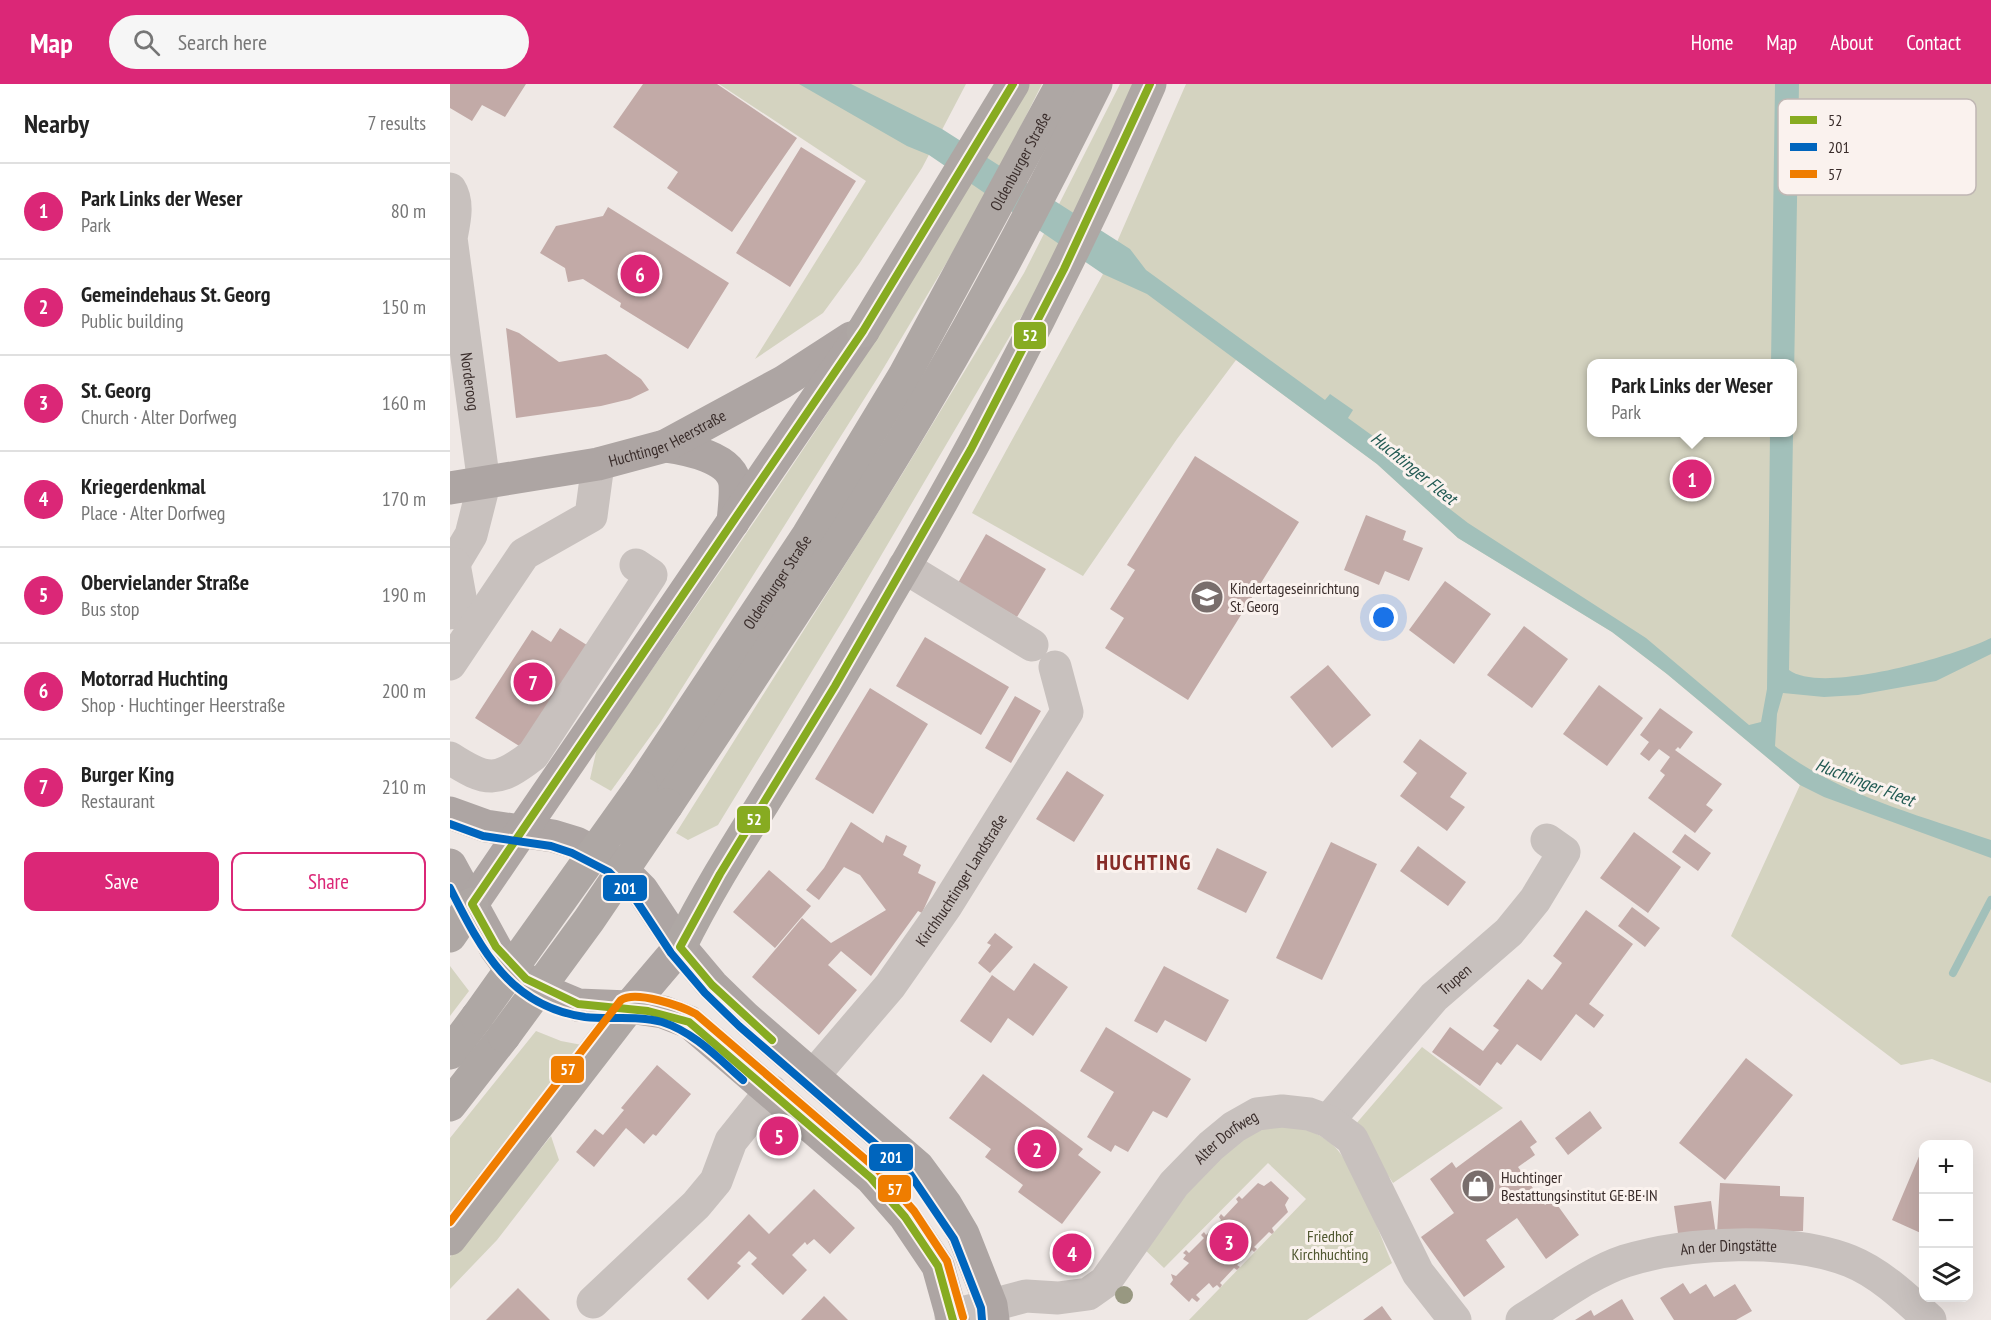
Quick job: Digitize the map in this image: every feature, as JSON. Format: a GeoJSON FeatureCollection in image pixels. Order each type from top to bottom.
{"type":"FeatureCollection","features":[{"type":"Feature","properties":{"kind":"highway"},"geometry":{"type":"LineString","coordinates":[[863,331],[1014,84]]}},
{"type":"Feature","properties":{"kind":"highway","name":"Oldenburger Straße"},"geometry":{"type":"LineString","coordinates":[[1028,183],[1062,84]]}},
{"type":"Feature","properties":{"kind":"highway","name":"Oldenburger Straße"},"geometry":{"type":"LineString","coordinates":[[450,1053],[654,796],[904,376],[1012,214],[1028,183],[1096,84]]}},
{"type":"Feature","properties":{"kind":"highway"},"geometry":{"type":"LineString","coordinates":[[680,947],[712,885],[794,754],[904,567],[1000,396],[1089,223],[1150,84]]}},
{"type":"Feature","properties":{"kind":"highway"},"geometry":{"type":"LineString","coordinates":[[450,1105],[589,920],[654,796]]}},
{"type":"Feature","properties":{"kind":"highway"},"geometry":{"type":"LineString","coordinates":[[450,936],[472,904]]}},
{"type":"Feature","properties":{"kind":"highway"},"geometry":{"type":"LineString","coordinates":[[450,1239],[629,1007]]}},
{"type":"Feature","properties":{"kind":"main road","name":"Huchtinger Heerstraße"},"geometry":{"type":"LineString","coordinates":[[450,489],[598,464],[665,446],[783,382],[863,331]]}},
{"type":"Feature","properties":{"kind":"main road"},"geometry":{"type":"LineString","coordinates":[[472,904],[863,331]]}},
{"type":"Feature","properties":{"kind":"main road"},"geometry":{"type":"LineString","coordinates":[[665,446],[694,451],[721,464],[735,482],[733,522]]}},
{"type":"Feature","properties":{"kind":"main road"},"geometry":{"type":"LineString","coordinates":[[450,813],[486,826],[524,830],[576,843],[615,863],[642,890],[696,968],[746,1018],[918,1167],[946,1205],[963,1234],[992,1312]]}},
{"type":"Feature","properties":{"kind":"main road"},"geometry":{"type":"LineString","coordinates":[[450,864],[510,968],[535,987],[578,1005],[629,1007],[663,1012],[689,1022],[871,1178],[905,1217],[938,1266],[952,1318]]}},
{"type":"Feature","properties":{"kind":"main road"},"geometry":{"type":"LineString","coordinates":[[629,1007],[680,947]]}},
{"type":"Feature","properties":{"kind":"street","name":"Norderoog"},"geometry":{"type":"LineString","coordinates":[[450,189],[454,194],[455,215],[451,238],[453,277],[484,484]]}},
{"type":"Feature","properties":{"kind":"street"},"geometry":{"type":"LineString","coordinates":[[450,664],[524,554],[591,516],[598,464]]}},
{"type":"Feature","properties":{"kind":"street"},"geometry":{"type":"LineString","coordinates":[[450,613],[460,597],[456,552],[484,484]]}},
{"type":"Feature","properties":{"kind":"street"},"geometry":{"type":"LineString","coordinates":[[450,758],[474,773],[488,778],[504,775],[533,755],[651,575],[636,566]]}},
{"type":"Feature","properties":{"kind":"street"},"geometry":{"type":"LineString","coordinates":[[904,567],[1032,645]]}},
{"type":"Feature","properties":{"kind":"street","name":"Kirchhuchtinger Landstraße"},"geometry":{"type":"LineString","coordinates":[[813,1076],[890,986],[946,906],[1067,712],[1055,667]]}},
{"type":"Feature","properties":{"kind":"street","name":"Trupen"},"geometry":{"type":"LineString","coordinates":[[1328,1121],[1434,997],[1509,932],[1535,900],[1564,852],[1547,840]]}},
{"type":"Feature","properties":{"kind":"street"},"geometry":{"type":"LineString","coordinates":[[592,1302],[696,1205],[716,1180],[731,1141],[771,1090]]}},
{"type":"Feature","properties":{"kind":"street","name":"Alter Dorfweg"},"geometry":{"type":"LineString","coordinates":[[952,1318],[992,1312],[1026,1296],[1058,1298],[1088,1294],[1105,1282],[1174,1184],[1211,1146],[1234,1127],[1257,1114],[1295,1111],[1328,1121],[1352,1139],[1418,1273],[1455,1320]]}},
{"type":"Feature","properties":{"kind":"street","name":"An der Dingstätte"},"geometry":{"type":"LineString","coordinates":[[1522,1320],[1596,1275],[1624,1262],[1687,1246],[1806,1250],[1851,1261],[1905,1297],[1930,1320]]}},
{"type":"Feature","properties":{"kind":"green space"},"geometry":{"type":"Polygon","coordinates":[[[719,84],[966,84],[922,168],[859,264],[823,313],[755,359],[866,181],[719,84]]]}},
{"type":"Feature","properties":{"kind":"green space"},"geometry":{"type":"Polygon","coordinates":[[[1025,84],[1042,84],[984,200],[880,374],[660,723],[611,791],[590,779],[597,748],[766,504],[875,340],[977,171],[1025,84]]]}},
{"type":"Feature","properties":{"kind":"green space"},"geometry":{"type":"Polygon","coordinates":[[[1120,84],[1135,84],[1051,266],[845,617],[718,825],[688,840],[676,833],[901,476],[1024,273],[1120,84]]]}},
{"type":"Feature","properties":{"kind":"green space"},"geometry":{"type":"Polygon","coordinates":[[[1186,84],[1991,84],[1991,1083],[1932,1059],[1901,1065],[1731,936],[1800,785],[1667,674],[1612,632],[1458,538],[1377,464],[1236,360],[1177,439],[1083,576],[972,513],[1103,274],[1186,84]]]}},
{"type":"Feature","properties":{"kind":"green space"},"geometry":{"type":"Polygon","coordinates":[[[450,966],[469,991],[450,1016],[450,966]]]}},
{"type":"Feature","properties":{"kind":"green space"},"geometry":{"type":"Polygon","coordinates":[[[536,1031],[561,1041],[582,1045],[450,1214],[450,1138],[536,1031]]]}},
{"type":"Feature","properties":{"kind":"green space"},"geometry":{"type":"Polygon","coordinates":[[[1422,1047],[1503,1108],[1393,1183],[1355,1125],[1422,1047]]]}},
{"type":"Feature","properties":{"kind":"green space","name":"Friedhof Kirchhuchting"},"geometry":{"type":"Polygon","coordinates":[[[1288,1121],[1323,1138],[1340,1153],[1362,1192],[1392,1263],[1307,1320],[1189,1320],[1306,1199],[1268,1163],[1164,1268],[1142,1247],[1194,1181],[1224,1151],[1240,1138],[1257,1129],[1288,1121]]]}},
{"type":"Feature","properties":{"kind":"green space"},"geometry":{"type":"Polygon","coordinates":[[[551,1136],[559,1160],[497,1240],[450,1289],[450,1257],[477,1228],[551,1136]]]}},
{"type":"Feature","properties":{"kind":"water"},"geometry":{"type":"Polygon","coordinates":[[[799,84],[851,84],[942,129],[1130,249],[1146,270],[1325,400],[1330,394],[1353,410],[1348,418],[1377,439],[1433,496],[1468,523],[1646,638],[1749,725],[1761,722],[1767,689],[1770,437],[1793,437],[1789,670],[1806,677],[1858,676],[1920,663],[1991,638],[1991,654],[1936,681],[1858,695],[1824,697],[1783,693],[1777,714],[1775,746],[1799,763],[1851,790],[1907,812],[1991,840],[1991,858],[1824,797],[1800,785],[1667,674],[1612,632],[1458,538],[1377,464],[1147,294],[1103,274],[929,155],[907,146],[799,84]]]}},
{"type":"Feature","properties":{"kind":"water"},"geometry":{"type":"Polygon","coordinates":[[[1775,84],[1799,84],[1799,99],[1778,99],[1778,195],[1797,195],[1794,359],[1771,359],[1775,84]]]}},
{"type":"Feature","properties":{"kind":"building"},"geometry":{"type":"Polygon","coordinates":[[[450,84],[526,84],[505,117],[482,105],[472,121],[450,108],[450,84]]]}},
{"type":"Feature","properties":{"kind":"building"},"geometry":{"type":"Polygon","coordinates":[[[643,84],[717,84],[797,138],[732,232],[667,188],[678,172],[613,127],[643,84]]]}},
{"type":"Feature","properties":{"kind":"building"},"geometry":{"type":"Polygon","coordinates":[[[801,147],[856,181],[790,287],[736,253],[801,147]]]}},
{"type":"Feature","properties":{"kind":"building"},"geometry":{"type":"Polygon","coordinates":[[[608,207],[729,283],[688,349],[620,307],[621,303],[583,279],[568,282],[565,268],[540,253],[556,226],[603,216],[608,207]]]}},
{"type":"Feature","properties":{"kind":"building"},"geometry":{"type":"Polygon","coordinates":[[[506,328],[519,333],[559,362],[606,354],[641,379],[649,390],[630,399],[601,406],[516,418],[506,328]]]}},
{"type":"Feature","properties":{"kind":"building"},"geometry":{"type":"Polygon","coordinates":[[[1195,456],[1299,522],[1188,700],[1105,648],[1124,618],[1110,609],[1135,570],[1127,565],[1195,456]]]}},
{"type":"Feature","properties":{"kind":"building"},"geometry":{"type":"Polygon","coordinates":[[[1366,515],[1406,531],[1403,540],[1423,548],[1409,581],[1385,571],[1379,585],[1344,570],[1366,515]]]}},
{"type":"Feature","properties":{"kind":"building"},"geometry":{"type":"Polygon","coordinates":[[[986,534],[1046,569],[1017,617],[958,583],[986,534]]]}},
{"type":"Feature","properties":{"kind":"building"},"geometry":{"type":"Polygon","coordinates":[[[1445,581],[1491,614],[1454,664],[1409,630],[1445,581]]]}},
{"type":"Feature","properties":{"kind":"building"},"geometry":{"type":"Polygon","coordinates":[[[1524,626],[1568,659],[1532,708],[1487,675],[1524,626]]]}},
{"type":"Feature","properties":{"kind":"building"},"geometry":{"type":"Polygon","coordinates":[[[560,628],[590,647],[524,749],[475,718],[532,630],[551,642],[560,628]]]}},
{"type":"Feature","properties":{"kind":"building"},"geometry":{"type":"Polygon","coordinates":[[[925,637],[1009,687],[981,735],[896,686],[925,637]]]}},
{"type":"Feature","properties":{"kind":"building"},"geometry":{"type":"Polygon","coordinates":[[[1328,665],[1371,715],[1332,748],[1290,697],[1328,665]]]}},
{"type":"Feature","properties":{"kind":"building"},"geometry":{"type":"Polygon","coordinates":[[[1599,685],[1643,718],[1607,766],[1563,734],[1599,685]]]}},
{"type":"Feature","properties":{"kind":"building"},"geometry":{"type":"Polygon","coordinates":[[[870,688],[928,724],[873,814],[815,779],[870,688]]]}},
{"type":"Feature","properties":{"kind":"building"},"geometry":{"type":"Polygon","coordinates":[[[1015,696],[1041,711],[1011,763],[985,748],[1015,696]]]}},
{"type":"Feature","properties":{"kind":"building"},"geometry":{"type":"Polygon","coordinates":[[[1660,708],[1693,732],[1680,749],[1678,747],[1675,750],[1722,784],[1706,805],[1713,810],[1695,833],[1648,798],[1665,775],[1660,771],[1670,757],[1659,749],[1649,761],[1640,754],[1649,742],[1640,735],[1660,708]]]}},
{"type":"Feature","properties":{"kind":"building"},"geometry":{"type":"Polygon","coordinates":[[[1420,739],[1467,773],[1450,797],[1465,807],[1447,831],[1400,796],[1417,773],[1403,762],[1420,739]]]}},
{"type":"Feature","properties":{"kind":"building"},"geometry":{"type":"Polygon","coordinates":[[[1067,771],[1104,795],[1074,842],[1036,819],[1067,771]]]}},
{"type":"Feature","properties":{"kind":"building"},"geometry":{"type":"Polygon","coordinates":[[[851,822],[883,843],[886,835],[907,846],[903,855],[921,865],[918,873],[936,882],[922,913],[918,911],[871,976],[841,951],[828,965],[857,990],[819,1035],[752,977],[802,918],[831,943],[886,910],[860,875],[844,867],[819,900],[806,890],[824,868],[851,822]]]}},
{"type":"Feature","properties":{"kind":"building"},"geometry":{"type":"Polygon","coordinates":[[[1634,832],[1681,867],[1648,913],[1600,878],[1634,832]]]}},
{"type":"Feature","properties":{"kind":"building"},"geometry":{"type":"Polygon","coordinates":[[[1685,834],[1711,853],[1698,871],[1672,852],[1685,834]]]}},
{"type":"Feature","properties":{"kind":"building"},"geometry":{"type":"Polygon","coordinates":[[[1331,842],[1377,864],[1322,980],[1276,958],[1331,842]]]}},
{"type":"Feature","properties":{"kind":"building"},"geometry":{"type":"Polygon","coordinates":[[[1418,846],[1466,882],[1448,906],[1400,871],[1418,846]]]}},
{"type":"Feature","properties":{"kind":"building"},"geometry":{"type":"Polygon","coordinates":[[[1217,848],[1267,872],[1246,913],[1197,889],[1217,848]]]}},
{"type":"Feature","properties":{"kind":"building"},"geometry":{"type":"Polygon","coordinates":[[[769,870],[811,906],[775,948],[733,912],[769,870]]]}},
{"type":"Feature","properties":{"kind":"building"},"geometry":{"type":"Polygon","coordinates":[[[1632,907],[1660,928],[1645,947],[1618,926],[1632,907]]]}},
{"type":"Feature","properties":{"kind":"building"},"geometry":{"type":"Polygon","coordinates":[[[1586,910],[1633,944],[1589,1004],[1604,1015],[1594,1028],[1576,1014],[1541,1061],[1517,1044],[1501,1065],[1497,1062],[1480,1086],[1432,1052],[1450,1027],[1483,1051],[1499,1030],[1493,1026],[1528,979],[1542,990],[1552,977],[1562,963],[1553,956],[1586,910]]]}},
{"type":"Feature","properties":{"kind":"building"},"geometry":{"type":"Polygon","coordinates":[[[995,933],[1013,947],[990,973],[978,963],[991,945],[987,943],[995,933]]]}},
{"type":"Feature","properties":{"kind":"building"},"geometry":{"type":"Polygon","coordinates":[[[1034,963],[1068,987],[1033,1036],[1008,1018],[991,1043],[960,1021],[992,975],[1014,991],[1034,963]]]}},
{"type":"Feature","properties":{"kind":"building"},"geometry":{"type":"Polygon","coordinates":[[[1164,966],[1229,1000],[1206,1042],[1165,1020],[1157,1033],[1134,1021],[1164,966]]]}},
{"type":"Feature","properties":{"kind":"building"},"geometry":{"type":"Polygon","coordinates":[[[1106,1027],[1191,1079],[1167,1118],[1153,1111],[1128,1152],[1115,1145],[1111,1152],[1087,1137],[1114,1092],[1080,1071],[1106,1027]]]}},
{"type":"Feature","properties":{"kind":"building"},"geometry":{"type":"Polygon","coordinates":[[[1746,1058],[1793,1095],[1725,1180],[1679,1143],[1746,1058]]]}},
{"type":"Feature","properties":{"kind":"building"},"geometry":{"type":"Polygon","coordinates":[[[657,1065],[691,1094],[656,1136],[653,1134],[644,1144],[626,1128],[594,1167],[576,1152],[595,1129],[603,1135],[624,1110],[621,1108],[657,1065]]]}},
{"type":"Feature","properties":{"kind":"building"},"geometry":{"type":"Polygon","coordinates":[[[983,1074],[1083,1149],[1078,1155],[1101,1172],[1062,1224],[1018,1192],[1023,1185],[985,1157],[991,1149],[949,1118],[983,1074]]]}},
{"type":"Feature","properties":{"kind":"building"},"geometry":{"type":"Polygon","coordinates":[[[1590,1111],[1602,1128],[1568,1155],[1555,1138],[1590,1111]]]}},
{"type":"Feature","properties":{"kind":"building"},"geometry":{"type":"Polygon","coordinates":[[[1521,1120],[1537,1142],[1530,1147],[1535,1155],[1518,1167],[1545,1205],[1553,1199],[1579,1235],[1546,1259],[1517,1218],[1486,1240],[1505,1267],[1464,1297],[1421,1237],[1454,1213],[1430,1179],[1452,1162],[1456,1168],[1521,1120]]]}},
{"type":"Feature","properties":{"kind":"building"},"geometry":{"type":"Polygon","coordinates":[[[1919,1156],[1919,1232],[1892,1220],[1919,1156]]]}},
{"type":"Feature","properties":{"kind":"building"},"geometry":{"type":"Polygon","coordinates":[[[1271,1181],[1289,1198],[1285,1205],[1288,1212],[1272,1228],[1274,1232],[1272,1234],[1269,1232],[1254,1247],[1257,1249],[1254,1252],[1252,1250],[1237,1265],[1240,1267],[1237,1270],[1234,1268],[1220,1283],[1222,1285],[1220,1288],[1217,1285],[1213,1288],[1209,1283],[1196,1295],[1200,1299],[1197,1302],[1192,1298],[1189,1302],[1170,1284],[1173,1280],[1171,1274],[1176,1276],[1189,1263],[1183,1259],[1186,1255],[1183,1253],[1186,1250],[1189,1253],[1204,1238],[1201,1235],[1204,1232],[1206,1235],[1221,1220],[1219,1217],[1221,1214],[1224,1217],[1238,1202],[1236,1199],[1239,1196],[1242,1199],[1258,1183],[1264,1186],[1271,1181]]]}},
{"type":"Feature","properties":{"kind":"building"},"geometry":{"type":"Polygon","coordinates":[[[1720,1183],[1780,1186],[1780,1196],[1804,1197],[1803,1231],[1717,1233],[1720,1183]]]}},
{"type":"Feature","properties":{"kind":"building"},"geometry":{"type":"Polygon","coordinates":[[[814,1189],[855,1228],[830,1254],[814,1239],[807,1245],[805,1242],[792,1255],[807,1270],[783,1295],[751,1264],[757,1258],[749,1251],[737,1263],[741,1266],[708,1300],[687,1279],[749,1214],[769,1234],[814,1189]]]}},
{"type":"Feature","properties":{"kind":"building"},"geometry":{"type":"Polygon","coordinates":[[[1711,1201],[1716,1235],[1679,1240],[1674,1206],[1711,1201]]]}},
{"type":"Feature","properties":{"kind":"building"},"geometry":{"type":"Polygon","coordinates":[[[1683,1283],[1690,1294],[1706,1284],[1714,1297],[1735,1284],[1752,1311],[1736,1320],[1674,1320],[1660,1298],[1683,1283]]]}},
{"type":"Feature","properties":{"kind":"building"},"geometry":{"type":"Polygon","coordinates":[[[518,1288],[550,1320],[486,1320],[518,1288]]]}},
{"type":"Feature","properties":{"kind":"building"},"geometry":{"type":"Polygon","coordinates":[[[824,1296],[848,1320],[801,1320],[824,1296]]]}},
{"type":"Feature","properties":{"kind":"building"},"geometry":{"type":"Polygon","coordinates":[[[1622,1299],[1634,1320],[1575,1320],[1591,1310],[1594,1316],[1622,1299]]]}},
{"type":"Feature","properties":{"kind":"building"},"geometry":{"type":"Polygon","coordinates":[[[1382,1306],[1392,1320],[1363,1320],[1382,1306]]]}},
{"type":"Feature","properties":{"kind":"waterway"},"geometry":{"type":"LineString","coordinates":[[1953,973],[1991,900]]}},
{"type":"Feature","properties":{"kind":"transit line","name":"52"},"geometry":{"type":"LineString","coordinates":[[953,1320],[938,1266],[905,1217],[871,1178],[689,1022],[648,1011],[578,1004],[526,979],[496,947],[472,904],[863,331],[1013,84]]}},
{"type":"Feature","properties":{"kind":"transit line","name":"52"},"geometry":{"type":"LineString","coordinates":[[772,1040],[712,985],[680,947],[720,874],[835,686],[971,449],[1064,269],[1150,84]]}},
{"type":"Feature","properties":{"kind":"transit line","name":"201"},"geometry":{"type":"LineString","coordinates":[[450,824],[483,836],[551,846],[572,853],[609,872],[634,897],[671,953],[705,993],[739,1026],[910,1174],[954,1239],[981,1308],[982,1320]]}},
{"type":"Feature","properties":{"kind":"transit line","name":"201"},"geometry":{"type":"LineString","coordinates":[[450,888],[486,953],[517,987],[536,1001],[559,1011],[585,1017],[662,1022],[695,1039],[743,1080]]}},
{"type":"Feature","properties":{"kind":"transit line","name":"57"},"geometry":{"type":"LineString","coordinates":[[450,1222],[621,1000],[628,997],[647,998],[670,1003],[696,1014],[879,1171],[914,1211],[947,1261],[963,1317]]}},
{"type":"Feature","properties":{"kind":"place","name":"Motorrad Huchting"},"geometry":{"type":"Point","coordinates":[640,274]}},
{"type":"Feature","properties":{"kind":"place","name":"Park Links der Weser"},"geometry":{"type":"Point","coordinates":[1692,479]}},
{"type":"Feature","properties":{"kind":"place","name":"Kindertageseinrichtung St. Georg"},"geometry":{"type":"Point","coordinates":[1207,597]}},
{"type":"Feature","properties":{"kind":"place","name":"Burger King"},"geometry":{"type":"Point","coordinates":[533,682]}},
{"type":"Feature","properties":{"kind":"place","name":"Obervielander Straße"},"geometry":{"type":"Point","coordinates":[779,1136]}},
{"type":"Feature","properties":{"kind":"place","name":"Gemeindehaus St. Georg"},"geometry":{"type":"Point","coordinates":[1037,1149]}},
{"type":"Feature","properties":{"kind":"place","name":"Huchtinger Bestattungsinstitut GE·BE·IN"},"geometry":{"type":"Point","coordinates":[1478,1186]}},
{"type":"Feature","properties":{"kind":"place","name":"St. Georg"},"geometry":{"type":"Point","coordinates":[1229,1242]}},
{"type":"Feature","properties":{"kind":"place","name":"Kriegerdenkmal"},"geometry":{"type":"Point","coordinates":[1072,1253]}},
{"type":"Feature","properties":{"kind":"district","name":"HUCHTING"},"geometry":{"type":"Point","coordinates":[1144,862]}},
{"type":"Feature","properties":{"kind":"water label","name":"Huchtinger Fleet"},"geometry":{"type":"Point","coordinates":[1414,468]}},
{"type":"Feature","properties":{"kind":"water label","name":"Huchtinger Fleet"},"geometry":{"type":"Point","coordinates":[1865,782]}}]}
